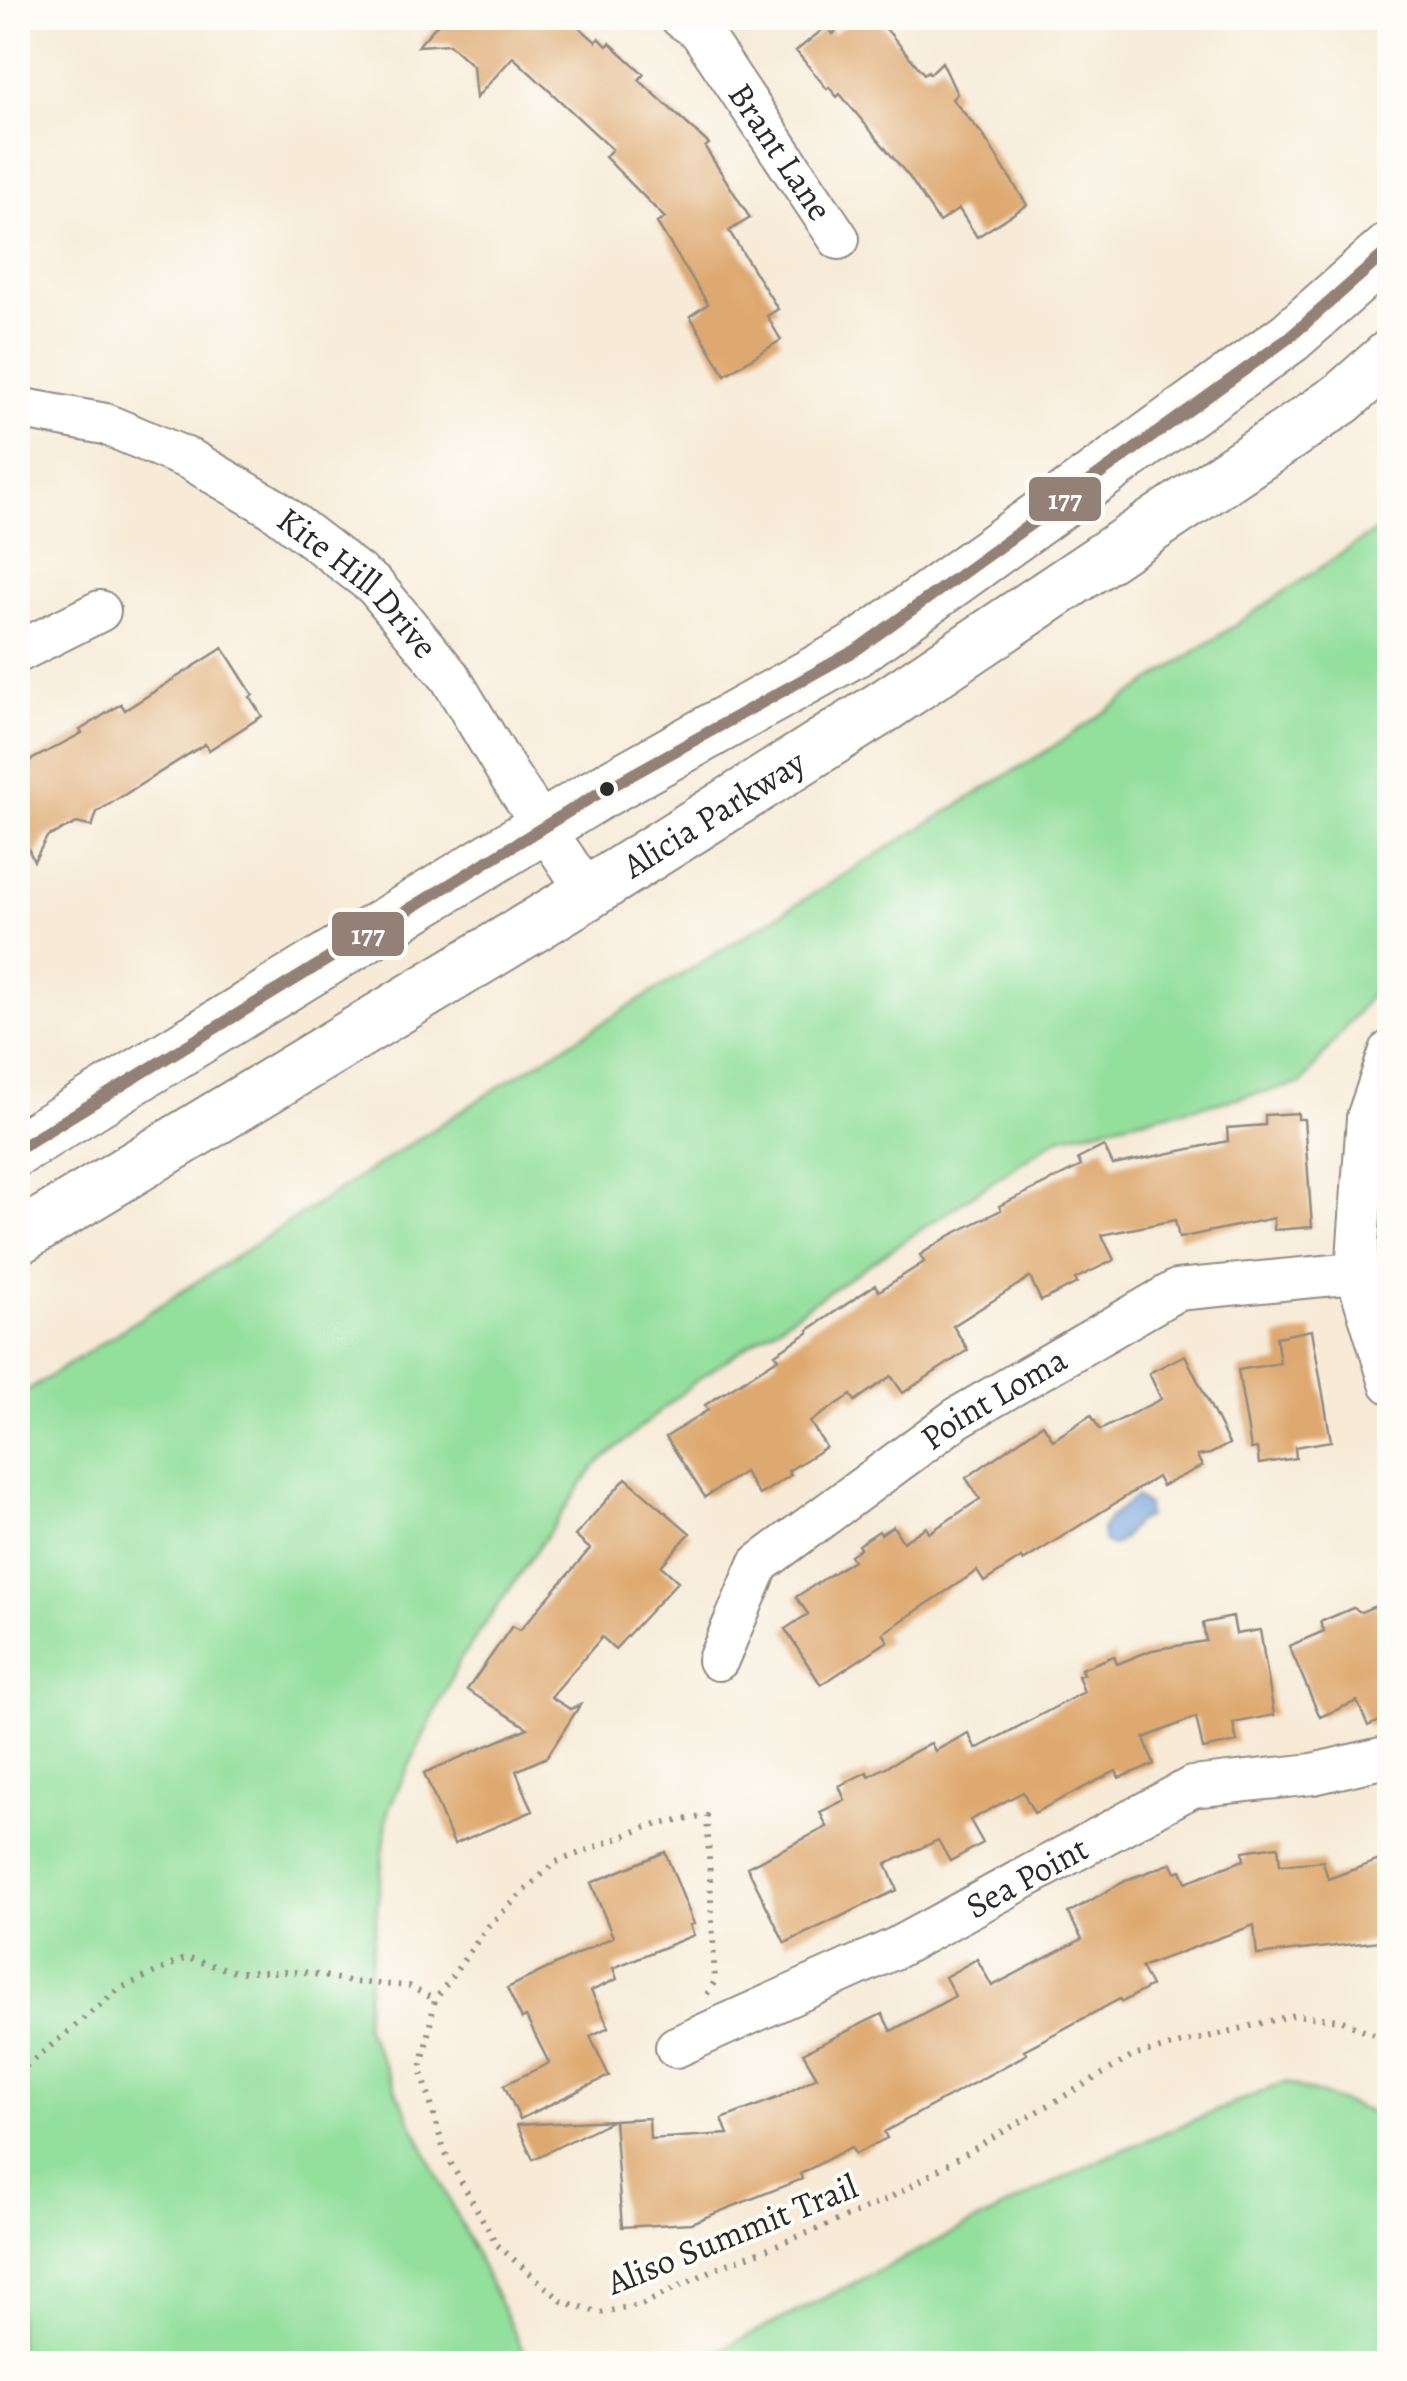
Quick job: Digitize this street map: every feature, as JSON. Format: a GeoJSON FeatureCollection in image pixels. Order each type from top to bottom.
{"type":"FeatureCollection","features":[{"type":"Feature","properties":{"kind":"main road","name":"Alicia Parkway"},"geometry":{"type":"LineString","coordinates":[[18,1149],[544,826],[856,650],[1290,337],[1390,249]]}},
{"type":"Feature","properties":{"kind":"main road","name":"Alicia Parkway"},"geometry":{"type":"LineString","coordinates":[[18,1238],[588,893],[886,704],[1340,399],[1390,356]]}},
{"type":"Feature","properties":{"kind":"street","name":"Brant Lane"},"geometry":{"type":"LineString","coordinates":[[681,18],[699,30],[840,239]]}},
{"type":"Feature","properties":{"kind":"street","name":"Kite Hill Drive"},"geometry":{"type":"LineString","coordinates":[[18,408],[105,424],[191,460],[274,508],[376,586],[450,677],[588,893]]}},
{"type":"Feature","properties":{"kind":"street"},"geometry":{"type":"LineString","coordinates":[[18,652],[100,611]]}},
{"type":"Feature","properties":{"kind":"street"},"geometry":{"type":"LineString","coordinates":[[1390,1051],[1367,1118],[1356,1273],[1390,1382]]}},
{"type":"Feature","properties":{"kind":"street","name":"Point Loma"},"geometry":{"type":"LineString","coordinates":[[718,1660],[759,1564],[958,1418],[1177,1290],[1356,1273]]}},
{"type":"Feature","properties":{"kind":"street","name":"Sea Point"},"geometry":{"type":"LineString","coordinates":[[676,2047],[896,1948],[1192,1787],[1313,1774],[1390,1756]]}},
{"type":"Feature","properties":{"kind":"path","name":"Aliso Summit Trail"},"geometry":{"type":"LineString","coordinates":[[676,2047],[714,1981],[708,1816],[650,1826],[554,1863],[489,1924],[434,2000],[421,2069],[444,2151],[497,2245],[562,2301],[600,2313],[642,2304],[717,2268],[890,2198],[1133,2056],[1294,2015],[1340,2020],[1390,2041]]}},
{"type":"Feature","properties":{"kind":"path"},"geometry":{"type":"LineString","coordinates":[[18,2072],[118,1988],[186,1958],[236,1972],[304,1972],[353,1982],[410,1986],[434,2000]]}},
{"type":"Feature","properties":{"kind":"green space"},"geometry":{"type":"Polygon","coordinates":[[[1389,522],[1389,971],[1301,1084],[1059,1137],[698,1379],[594,1467],[460,1660],[388,1810],[364,2025],[522,2349],[542,2363],[18,2363],[18,1397],[508,1081],[1048,750],[1389,522]]]}},
{"type":"Feature","properties":{"kind":"green space"},"geometry":{"type":"Polygon","coordinates":[[[1285,2082],[1389,2119],[1389,2363],[694,2363],[1108,2156],[1285,2082]]]}},
{"type":"Feature","properties":{"kind":"water"},"geometry":{"type":"Polygon","coordinates":[[[1136,1497],[1147,1505],[1147,1517],[1112,1546],[1104,1542],[1102,1530],[1110,1517],[1136,1497]]]}},
{"type":"Feature","properties":{"kind":"building"},"geometry":{"type":"Polygon","coordinates":[[[443,18],[569,18],[596,42],[599,38],[607,46],[610,43],[644,74],[639,80],[709,144],[705,147],[750,218],[729,231],[778,309],[767,316],[781,340],[725,375],[690,316],[708,304],[657,223],[665,218],[605,157],[612,149],[513,57],[476,98],[473,66],[449,44],[418,46],[443,18]]]}},
{"type":"Feature","properties":{"kind":"building"},"geometry":{"type":"Polygon","coordinates":[[[853,18],[877,18],[924,74],[930,74],[942,62],[957,94],[952,99],[983,135],[1027,205],[977,237],[959,209],[939,222],[910,178],[840,94],[837,97],[827,89],[796,51],[827,26],[833,34],[853,18]]]}},
{"type":"Feature","properties":{"kind":"building"},"geometry":{"type":"Polygon","coordinates":[[[223,648],[262,716],[209,750],[205,744],[97,812],[92,827],[77,823],[47,837],[34,861],[18,827],[18,767],[82,733],[80,730],[121,704],[125,710],[223,648]]]}},
{"type":"Feature","properties":{"kind":"building"},"geometry":{"type":"Polygon","coordinates":[[[1298,1113],[1298,1119],[1304,1119],[1312,1227],[1274,1230],[1274,1218],[1179,1238],[1175,1220],[1102,1235],[1114,1260],[1041,1301],[1030,1277],[953,1326],[968,1350],[903,1393],[891,1376],[855,1401],[851,1395],[810,1422],[826,1447],[759,1495],[744,1472],[705,1497],[666,1437],[708,1410],[705,1405],[779,1358],[775,1354],[808,1330],[875,1285],[879,1291],[924,1262],[920,1255],[949,1236],[1001,1210],[999,1206],[1081,1166],[1078,1159],[1104,1146],[1113,1165],[1228,1141],[1227,1128],[1265,1125],[1265,1115],[1298,1113]]]}},
{"type":"Feature","properties":{"kind":"building"},"geometry":{"type":"Polygon","coordinates":[[[1312,1330],[1331,1441],[1295,1447],[1296,1458],[1259,1464],[1257,1448],[1251,1449],[1238,1370],[1280,1363],[1276,1337],[1312,1330]]]}},
{"type":"Feature","properties":{"kind":"building"},"geometry":{"type":"Polygon","coordinates":[[[1185,1355],[1229,1444],[1197,1456],[1202,1466],[1162,1486],[1157,1477],[984,1582],[977,1571],[883,1633],[888,1641],[821,1685],[785,1629],[808,1614],[796,1597],[853,1560],[850,1555],[860,1548],[858,1545],[879,1531],[881,1534],[893,1526],[903,1542],[926,1527],[929,1533],[980,1499],[966,1478],[1043,1424],[1053,1440],[1091,1415],[1100,1430],[1161,1399],[1149,1373],[1185,1355]]]}},
{"type":"Feature","properties":{"kind":"building"},"geometry":{"type":"Polygon","coordinates":[[[626,1478],[690,1533],[661,1566],[678,1581],[615,1649],[602,1637],[551,1697],[570,1709],[580,1705],[547,1757],[516,1771],[533,1811],[454,1844],[424,1773],[528,1728],[467,1690],[512,1626],[520,1630],[590,1549],[575,1536],[626,1478]]]}},
{"type":"Feature","properties":{"kind":"building"},"geometry":{"type":"Polygon","coordinates":[[[1390,1600],[1390,1717],[1368,1726],[1357,1701],[1320,1717],[1289,1646],[1324,1631],[1320,1622],[1353,1608],[1361,1612],[1390,1600]]]}},
{"type":"Feature","properties":{"kind":"building"},"geometry":{"type":"Polygon","coordinates":[[[1233,1617],[1236,1634],[1260,1630],[1274,1715],[1233,1723],[1237,1742],[1203,1749],[1196,1717],[1144,1738],[1154,1764],[1119,1778],[1116,1771],[1034,1813],[1023,1792],[970,1820],[983,1843],[950,1861],[938,1840],[886,1864],[897,1890],[785,1943],[747,1867],[827,1827],[820,1812],[845,1800],[839,1786],[867,1772],[869,1776],[931,1743],[935,1751],[968,1733],[976,1749],[1084,1692],[1078,1676],[1083,1674],[1081,1669],[1114,1656],[1117,1664],[1152,1650],[1206,1641],[1203,1623],[1233,1617]]]}},
{"type":"Feature","properties":{"kind":"building"},"geometry":{"type":"Polygon","coordinates":[[[1278,1846],[1280,1865],[1323,1861],[1328,1879],[1390,1856],[1390,1940],[1257,1955],[1254,1925],[1141,1967],[1151,1986],[1024,2050],[1027,2054],[884,2132],[887,2138],[855,2154],[851,2147],[800,2174],[802,2179],[691,2223],[622,2227],[614,2120],[649,2118],[650,2139],[728,2134],[722,2119],[777,2098],[817,2077],[803,2053],[882,2014],[891,2031],[955,1996],[945,1977],[977,1959],[992,1986],[1082,1939],[1068,1913],[1129,1879],[1172,1863],[1176,1872],[1181,1870],[1186,1882],[1244,1860],[1243,1851],[1278,1846]]]}},
{"type":"Feature","properties":{"kind":"building"},"geometry":{"type":"Polygon","coordinates":[[[665,1852],[694,1924],[690,1925],[694,1935],[613,1968],[617,1979],[591,1991],[609,2027],[590,2036],[609,2076],[520,2119],[504,2085],[549,2063],[507,1988],[613,1937],[591,1883],[665,1852]]]}},
{"type":"Feature","properties":{"kind":"building"},"geometry":{"type":"Polygon","coordinates":[[[613,2120],[533,2159],[517,2125],[613,2120]]]}},
{"type":"Feature","properties":{"kind":"transit line","name":"177"},"geometry":{"type":"LineString","coordinates":[[18,1149],[594,796],[856,650],[1290,337],[1390,249]]}}]}
